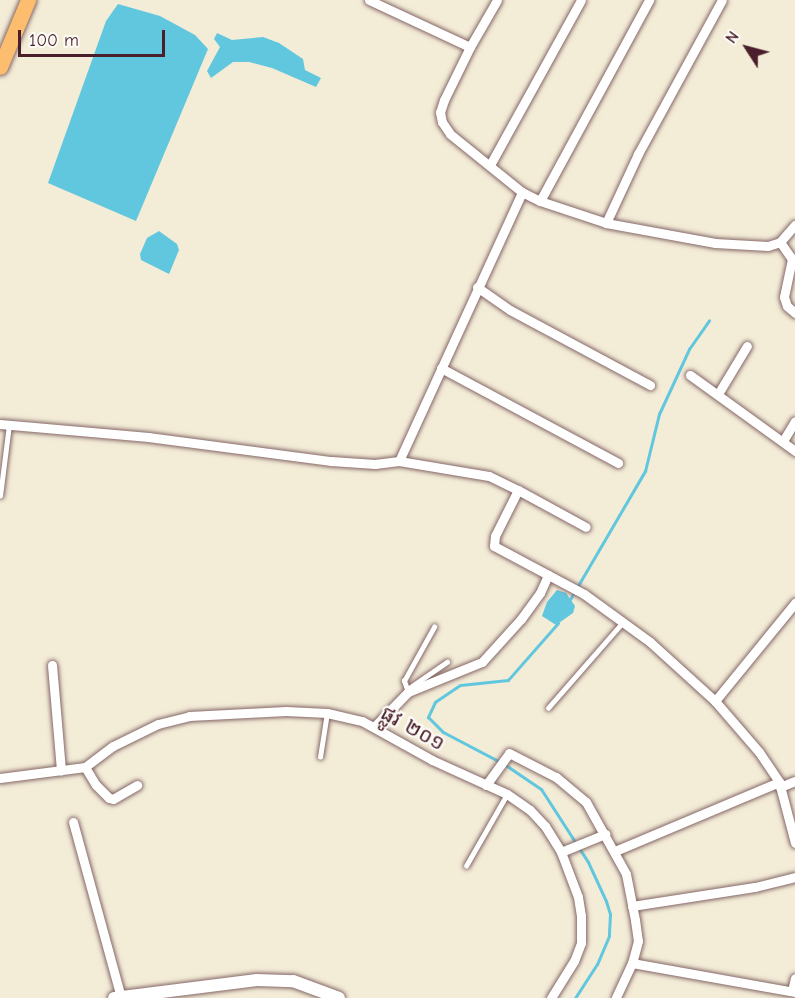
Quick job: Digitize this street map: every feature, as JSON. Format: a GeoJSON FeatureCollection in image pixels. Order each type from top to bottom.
{"type":"FeatureCollection","features":[{"type":"Feature","properties":{"kind":"main road"},"geometry":{"type":"LineString","coordinates":[[0,67],[28,0]]}},
{"type":"Feature","properties":{"kind":"street"},"geometry":{"type":"LineString","coordinates":[[497,0],[470,47],[440,112],[442,122],[450,134],[522,192],[540,201],[606,223],[715,243],[768,246],[780,242],[795,225]]}},
{"type":"Feature","properties":{"kind":"street"},"geometry":{"type":"LineString","coordinates":[[490,165],[582,0]]}},
{"type":"Feature","properties":{"kind":"street"},"geometry":{"type":"LineString","coordinates":[[540,201],[649,0]]}},
{"type":"Feature","properties":{"kind":"street"},"geometry":{"type":"LineString","coordinates":[[606,223],[638,154],[722,0]]}},
{"type":"Feature","properties":{"kind":"street"},"geometry":{"type":"LineString","coordinates":[[374,1],[470,47]]}},
{"type":"Feature","properties":{"kind":"street"},"geometry":{"type":"LineString","coordinates":[[399,461],[477,286],[522,192]]}},
{"type":"Feature","properties":{"kind":"street"},"geometry":{"type":"LineString","coordinates":[[780,242],[792,259],[784,297],[787,306],[795,313]]}},
{"type":"Feature","properties":{"kind":"street"},"geometry":{"type":"LineString","coordinates":[[477,286],[510,310],[650,385]]}},
{"type":"Feature","properties":{"kind":"street"},"geometry":{"type":"LineString","coordinates":[[718,394],[747,346]]}},
{"type":"Feature","properties":{"kind":"street"},"geometry":{"type":"LineString","coordinates":[[441,368],[618,463]]}},
{"type":"Feature","properties":{"kind":"street"},"geometry":{"type":"LineString","coordinates":[[690,375],[795,451]]}},
{"type":"Feature","properties":{"kind":"street"},"geometry":{"type":"LineString","coordinates":[[783,441],[795,421]]}},
{"type":"Feature","properties":{"kind":"street"},"geometry":{"type":"LineString","coordinates":[[4,424],[148,437],[332,461],[375,464],[399,461],[489,476],[586,527]]}},
{"type":"Feature","properties":{"kind":"street"},"geometry":{"type":"LineString","coordinates":[[518,490],[495,536],[494,546],[582,592],[623,622],[714,701],[759,752],[779,785],[795,843]]}},
{"type":"Feature","properties":{"kind":"street"},"geometry":{"type":"LineString","coordinates":[[375,726],[407,691],[482,662],[521,619],[540,593],[548,575]]}},
{"type":"Feature","properties":{"kind":"street"},"geometry":{"type":"LineString","coordinates":[[714,701],[791,615],[795,603]]}},
{"type":"Feature","properties":{"kind":"street"},"geometry":{"type":"LineString","coordinates":[[52,665],[61,771]]}},
{"type":"Feature","properties":{"kind":"street","name":"ផ្លូវ ២០១"},"geometry":{"type":"LineString","coordinates":[[0,778],[84,766],[113,746],[158,724],[189,716],[286,711],[327,713],[375,726],[432,760],[507,794],[530,810],[545,826],[561,852],[578,897],[581,943],[574,961],[551,998]]}},
{"type":"Feature","properties":{"kind":"street"},"geometry":{"type":"LineString","coordinates":[[486,785],[509,753],[556,777],[586,802],[626,874],[638,941],[632,963],[616,998]]}},
{"type":"Feature","properties":{"kind":"street"},"geometry":{"type":"LineString","coordinates":[[84,766],[96,785],[109,798],[113,799],[137,785]]}},
{"type":"Feature","properties":{"kind":"street"},"geometry":{"type":"LineString","coordinates":[[615,851],[779,785],[795,781]]}},
{"type":"Feature","properties":{"kind":"street"},"geometry":{"type":"LineString","coordinates":[[73,822],[118,997],[187,993],[258,980],[293,981],[337,998]]}},
{"type":"Feature","properties":{"kind":"street"},"geometry":{"type":"LineString","coordinates":[[561,852],[605,834]]}},
{"type":"Feature","properties":{"kind":"street"},"geometry":{"type":"LineString","coordinates":[[632,906],[755,887],[795,878]]}},
{"type":"Feature","properties":{"kind":"street"},"geometry":{"type":"LineString","coordinates":[[632,963],[793,992],[795,978]]}},
{"type":"Feature","properties":{"kind":"lane"},"geometry":{"type":"LineString","coordinates":[[0,496],[4,424]]}},
{"type":"Feature","properties":{"kind":"lane"},"geometry":{"type":"LineString","coordinates":[[548,708],[623,622]]}},
{"type":"Feature","properties":{"kind":"lane"},"geometry":{"type":"LineString","coordinates":[[434,627],[406,676],[404,681],[407,691],[447,662]]}},
{"type":"Feature","properties":{"kind":"lane"},"geometry":{"type":"LineString","coordinates":[[320,757],[327,713]]}},
{"type":"Feature","properties":{"kind":"lane"},"geometry":{"type":"LineString","coordinates":[[466,866],[507,794]]}},
{"type":"Feature","properties":{"kind":"water"},"geometry":{"type":"Polygon","coordinates":[[[118,4],[160,16],[195,35],[208,49],[136,221],[48,183],[106,21],[118,4]]]}},
{"type":"Feature","properties":{"kind":"water"},"geometry":{"type":"Polygon","coordinates":[[[217,33],[232,40],[263,37],[279,43],[303,59],[305,70],[321,78],[316,87],[272,68],[249,62],[233,62],[211,78],[207,71],[220,47],[214,39],[217,33]]]}},
{"type":"Feature","properties":{"kind":"water"},"geometry":{"type":"Polygon","coordinates":[[[159,231],[177,244],[179,250],[169,274],[141,260],[140,254],[147,238],[159,231]]]}},
{"type":"Feature","properties":{"kind":"water"},"geometry":{"type":"Polygon","coordinates":[[[557,590],[566,593],[575,606],[573,613],[556,625],[542,616],[547,602],[557,590]]]}},
{"type":"Feature","properties":{"kind":"waterway"},"geometry":{"type":"LineString","coordinates":[[569,601],[645,471],[659,414],[689,349],[709,320]]}},
{"type":"Feature","properties":{"kind":"waterway"},"geometry":{"type":"LineString","coordinates":[[558,623],[508,680],[460,685],[435,702],[428,717],[443,732],[504,764],[541,789],[588,862],[610,914],[609,936],[597,964],[575,998]]}}]}
